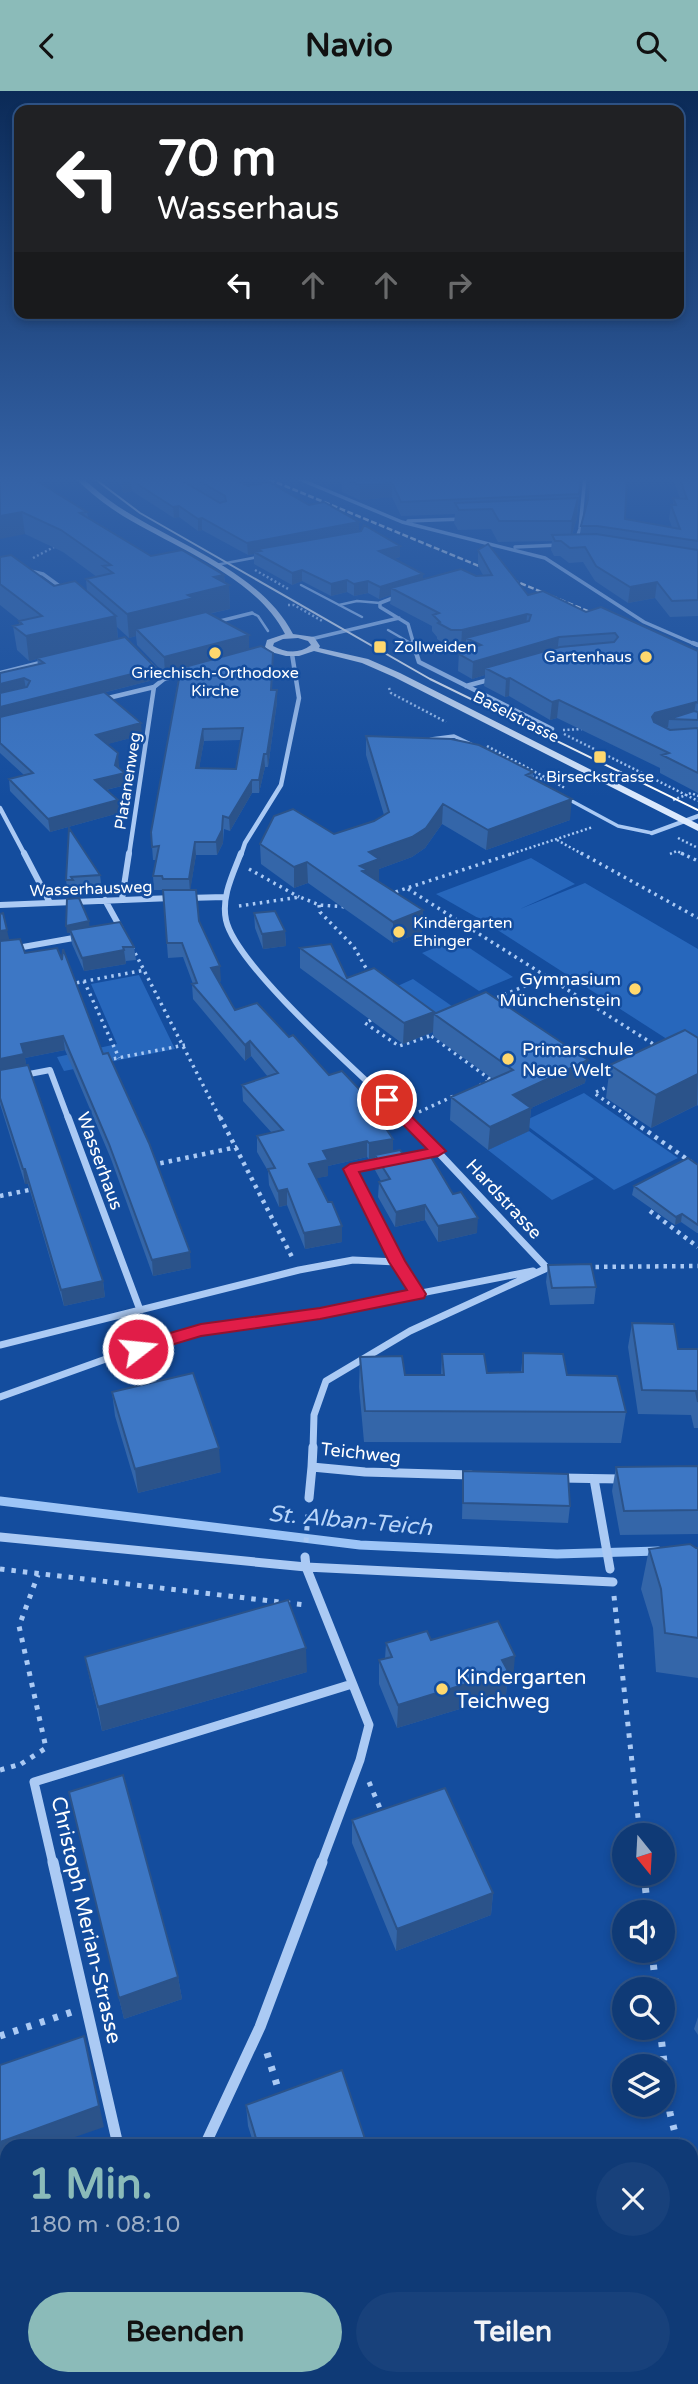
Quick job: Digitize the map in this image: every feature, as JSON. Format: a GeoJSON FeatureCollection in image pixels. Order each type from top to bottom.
{"type":"FeatureCollection","features":[{"type":"Feature","properties":{"kind":"main road"},"geometry":{"type":"LineString","coordinates":[[239,583],[269,603],[285,622],[290,636],[271,641],[269,645],[272,650],[292,654],[313,644]]}},
{"type":"Feature","properties":{"kind":"main road","name":"Baselstrasse"},"geometry":{"type":"LineString","coordinates":[[290,636],[397,674],[698,828]]}},
{"type":"Feature","properties":{"kind":"street"},"geometry":{"type":"LineString","coordinates":[[55,583],[70,594]]}},
{"type":"Feature","properties":{"kind":"street"},"geometry":{"type":"LineString","coordinates":[[584,583],[644,622],[698,645]]}},
{"type":"Feature","properties":{"kind":"street"},"geometry":{"type":"LineString","coordinates":[[406,594],[380,603],[380,607],[411,628],[416,651]]}},
{"type":"Feature","properties":{"kind":"street"},"geometry":{"type":"LineString","coordinates":[[214,622],[252,613]]}},
{"type":"Feature","properties":{"kind":"street"},"geometry":{"type":"LineString","coordinates":[[313,644],[399,618]]}},
{"type":"Feature","properties":{"kind":"street"},"geometry":{"type":"LineString","coordinates":[[263,652],[272,650]]}},
{"type":"Feature","properties":{"kind":"street","name":"Baselstrasse"},"geometry":{"type":"LineString","coordinates":[[416,651],[419,661],[552,729]]}},
{"type":"Feature","properties":{"kind":"street"},"geometry":{"type":"LineString","coordinates":[[225,897],[245,843],[281,785],[299,698],[292,654]]}},
{"type":"Feature","properties":{"kind":"street"},"geometry":{"type":"LineString","coordinates":[[0,673],[51,661]]}},
{"type":"Feature","properties":{"kind":"street"},"geometry":{"type":"LineString","coordinates":[[146,661],[164,679]]}},
{"type":"Feature","properties":{"kind":"street"},"geometry":{"type":"LineString","coordinates":[[103,699],[154,687],[164,679],[189,672]]}},
{"type":"Feature","properties":{"kind":"street"},"geometry":{"type":"LineString","coordinates":[[466,686],[505,675]]}},
{"type":"Feature","properties":{"kind":"street","name":"Platanenweg"},"geometry":{"type":"LineString","coordinates":[[122,899],[154,687]]}},
{"type":"Feature","properties":{"kind":"street"},"geometry":{"type":"LineString","coordinates":[[0,808],[49,901]]}},
{"type":"Feature","properties":{"kind":"street"},"geometry":{"type":"LineString","coordinates":[[652,833],[698,816]]}},
{"type":"Feature","properties":{"kind":"street","name":"Wasserhausweg"},"geometry":{"type":"LineString","coordinates":[[0,905],[49,901],[225,897]]}},
{"type":"Feature","properties":{"kind":"street","name":"Hardstrasse"},"geometry":{"type":"LineString","coordinates":[[225,897],[226,921],[239,948],[291,1007],[406,1118],[547,1268]]}},
{"type":"Feature","properties":{"kind":"street"},"geometry":{"type":"LineString","coordinates":[[105,900],[122,929],[108,931]]}},
{"type":"Feature","properties":{"kind":"street"},"geometry":{"type":"LineString","coordinates":[[0,951],[81,936]]}},
{"type":"Feature","properties":{"kind":"street","name":"Wasserhaus"},"geometry":{"type":"LineString","coordinates":[[10,1078],[50,1070],[140,1310]]}},
{"type":"Feature","properties":{"kind":"street"},"geometry":{"type":"LineString","coordinates":[[426,1154],[438,1151]]}},
{"type":"Feature","properties":{"kind":"street"},"geometry":{"type":"LineString","coordinates":[[388,1161],[350,1169],[397,1262],[418,1294]]}},
{"type":"Feature","properties":{"kind":"street"},"geometry":{"type":"LineString","coordinates":[[0,1345],[299,1270],[353,1260],[397,1262]]}},
{"type":"Feature","properties":{"kind":"street"},"geometry":{"type":"LineString","coordinates":[[0,1397],[117,1355],[201,1330],[320,1313],[547,1268]]}},
{"type":"Feature","properties":{"kind":"street","name":"Teichweg"},"geometry":{"type":"LineString","coordinates":[[486,1475],[365,1472],[312,1467],[314,1415],[326,1381],[410,1331],[547,1268]]}},
{"type":"Feature","properties":{"kind":"street"},"geometry":{"type":"LineString","coordinates":[[309,1499],[312,1467]]}},
{"type":"Feature","properties":{"kind":"street"},"geometry":{"type":"LineString","coordinates":[[553,1477],[633,1479]]}},
{"type":"Feature","properties":{"kind":"street"},"geometry":{"type":"LineString","coordinates":[[594,1479],[610,1569]]}},
{"type":"Feature","properties":{"kind":"street"},"geometry":{"type":"LineString","coordinates":[[0,1537],[613,1583]]}},
{"type":"Feature","properties":{"kind":"street"},"geometry":{"type":"LineString","coordinates":[[208,2139],[260,2027],[360,1760],[369,1725],[321,1607],[306,1562]]}},
{"type":"Feature","properties":{"kind":"street","name":"Christoph Merian-Strasse"},"geometry":{"type":"LineString","coordinates":[[117,2139],[34,1782],[352,1684]]}},
{"type":"Feature","properties":{"kind":"lane"},"geometry":{"type":"LineString","coordinates":[[301,585],[362,617]]}},
{"type":"Feature","properties":{"kind":"lane"},"geometry":{"type":"LineString","coordinates":[[339,605],[357,601],[380,603]]}},
{"type":"Feature","properties":{"kind":"lane"},"geometry":{"type":"LineString","coordinates":[[252,613],[258,616],[268,631]]}},
{"type":"Feature","properties":{"kind":"lane"},"geometry":{"type":"LineString","coordinates":[[388,630],[415,645]]}},
{"type":"Feature","properties":{"kind":"lane"},"geometry":{"type":"LineString","coordinates":[[416,651],[449,653],[476,649]]}},
{"type":"Feature","properties":{"kind":"lane"},"geometry":{"type":"LineString","coordinates":[[434,747],[430,743],[431,739],[453,735],[484,752]]}},
{"type":"Feature","properties":{"kind":"lane"},"geometry":{"type":"LineString","coordinates":[[467,750],[475,751]]}},
{"type":"Feature","properties":{"kind":"lane"},"geometry":{"type":"LineString","coordinates":[[561,795],[607,822],[633,832],[652,833]]}},
{"type":"Feature","properties":{"kind":"path"},"geometry":{"type":"LineString","coordinates":[[552,729],[587,728]]}},
{"type":"Feature","properties":{"kind":"path"},"geometry":{"type":"LineString","coordinates":[[552,729],[686,795],[691,793],[698,799]]}},
{"type":"Feature","properties":{"kind":"path"},"geometry":{"type":"LineString","coordinates":[[689,797],[698,799]]}},
{"type":"Feature","properties":{"kind":"path"},"geometry":{"type":"LineString","coordinates":[[382,896],[607,822]]}},
{"type":"Feature","properties":{"kind":"path"},"geometry":{"type":"LineString","coordinates":[[674,836],[698,848]]}},
{"type":"Feature","properties":{"kind":"path"},"geometry":{"type":"LineString","coordinates":[[556,839],[697,917]]}},
{"type":"Feature","properties":{"kind":"path"},"geometry":{"type":"LineString","coordinates":[[670,854],[677,851],[698,861]]}},
{"type":"Feature","properties":{"kind":"path"},"geometry":{"type":"LineString","coordinates":[[238,863],[319,905],[341,908],[357,905]]}},
{"type":"Feature","properties":{"kind":"path"},"geometry":{"type":"LineString","coordinates":[[619,874],[624,872]]}},
{"type":"Feature","properties":{"kind":"path"},"geometry":{"type":"LineString","coordinates":[[407,888],[661,1050]]}},
{"type":"Feature","properties":{"kind":"path"},"geometry":{"type":"LineString","coordinates":[[654,895],[660,892]]}},
{"type":"Feature","properties":{"kind":"path"},"geometry":{"type":"LineString","coordinates":[[225,908],[300,897]]}},
{"type":"Feature","properties":{"kind":"path"},"geometry":{"type":"LineString","coordinates":[[319,905],[320,912],[354,947],[369,974],[379,982]]}},
{"type":"Feature","properties":{"kind":"path"},"geometry":{"type":"LineString","coordinates":[[122,929],[185,1045],[299,1270]]}},
{"type":"Feature","properties":{"kind":"path"},"geometry":{"type":"LineString","coordinates":[[57,986],[145,970]]}},
{"type":"Feature","properties":{"kind":"path"},"geometry":{"type":"LineString","coordinates":[[483,1003],[547,977]]}},
{"type":"Feature","properties":{"kind":"path"},"geometry":{"type":"LineString","coordinates":[[84,981],[119,1058]]}},
{"type":"Feature","properties":{"kind":"path"},"geometry":{"type":"LineString","coordinates":[[371,1020],[365,1023],[400,1046],[431,1036]]}},
{"type":"Feature","properties":{"kind":"path"},"geometry":{"type":"LineString","coordinates":[[432,1024],[421,1028],[491,1080],[479,1085]]}},
{"type":"Feature","properties":{"kind":"path"},"geometry":{"type":"LineString","coordinates":[[105,1060],[185,1045]]}},
{"type":"Feature","properties":{"kind":"path"},"geometry":{"type":"LineString","coordinates":[[617,1082],[594,1093],[698,1167]]}},
{"type":"Feature","properties":{"kind":"path"},"geometry":{"type":"LineString","coordinates":[[406,1118],[467,1091]]}},
{"type":"Feature","properties":{"kind":"path"},"geometry":{"type":"LineString","coordinates":[[143,1167],[237,1147]]}},
{"type":"Feature","properties":{"kind":"path"},"geometry":{"type":"LineString","coordinates":[[0,1196],[38,1188]]}},
{"type":"Feature","properties":{"kind":"path"},"geometry":{"type":"LineString","coordinates":[[650,1211],[698,1247]]}},
{"type":"Feature","properties":{"kind":"path"},"geometry":{"type":"LineString","coordinates":[[547,1268],[698,1266]]}},
{"type":"Feature","properties":{"kind":"path"},"geometry":{"type":"LineString","coordinates":[[306,1562],[309,1499]]}},
{"type":"Feature","properties":{"kind":"path"},"geometry":{"type":"LineString","coordinates":[[0,1569],[321,1607]]}},
{"type":"Feature","properties":{"kind":"path"},"geometry":{"type":"LineString","coordinates":[[0,1769],[21,1764],[46,1748],[19,1626],[38,1574]]}},
{"type":"Feature","properties":{"kind":"path"},"geometry":{"type":"LineString","coordinates":[[613,1583],[639,1823]]}},
{"type":"Feature","properties":{"kind":"path"},"geometry":{"type":"LineString","coordinates":[[360,1760],[384,1818]]}},
{"type":"Feature","properties":{"kind":"path"},"geometry":{"type":"LineString","coordinates":[[21,1764],[34,1782]]}},
{"type":"Feature","properties":{"kind":"path"},"geometry":{"type":"LineString","coordinates":[[0,2036],[86,2008]]}},
{"type":"Feature","properties":{"kind":"path"},"geometry":{"type":"LineString","coordinates":[[260,2027],[285,2112]]}},
{"type":"Feature","properties":{"kind":"path"},"geometry":{"type":"LineString","coordinates":[[661,2040],[670,2113],[676,2139]]}},
{"type":"Feature","properties":{"kind":"shaded area"},"geometry":{"type":"Polygon","coordinates":[[[531,858],[575,884],[520,909],[585,883],[698,949],[698,1047],[687,1052],[485,922],[436,894],[531,858]]]}},
{"type":"Feature","properties":{"kind":"shaded area"},"geometry":{"type":"Polygon","coordinates":[[[456,939],[513,977],[479,991],[422,953],[456,939]]]}},
{"type":"Feature","properties":{"kind":"shaded area"},"geometry":{"type":"Polygon","coordinates":[[[139,975],[175,1049],[64,1071],[57,1057],[117,1044],[91,984],[139,975]]]}},
{"type":"Feature","properties":{"kind":"shaded area"},"geometry":{"type":"Polygon","coordinates":[[[413,979],[459,1011],[434,1021],[391,989],[413,979]]]}},
{"type":"Feature","properties":{"kind":"shaded area"},"geometry":{"type":"Polygon","coordinates":[[[584,1093],[678,1158],[614,1190],[522,1122],[584,1093]]]}},
{"type":"Feature","properties":{"kind":"shaded area"},"geometry":{"type":"Polygon","coordinates":[[[529,1131],[594,1179],[552,1200],[488,1150],[529,1131]]]}},
{"type":"Feature","properties":{"kind":"building"},"geometry":{"type":"Polygon","coordinates":[[[50,583],[54,586],[77,583],[116,616],[26,636],[13,626],[22,624],[19,621],[42,616],[0,584],[50,583]]]}},
{"type":"Feature","properties":{"kind":"building"},"geometry":{"type":"Polygon","coordinates":[[[91,583],[229,585],[188,595],[194,598],[127,614],[91,583]]]}},
{"type":"Feature","properties":{"kind":"building"},"geometry":{"type":"Polygon","coordinates":[[[372,583],[393,583],[380,587],[372,583]]]}},
{"type":"Feature","properties":{"kind":"building"},"geometry":{"type":"Polygon","coordinates":[[[409,583],[519,583],[528,595],[543,591],[586,612],[601,607],[698,651],[698,703],[655,713],[652,717],[654,722],[670,730],[698,728],[698,773],[662,755],[669,753],[559,700],[552,702],[510,678],[506,679],[485,668],[560,647],[614,642],[618,637],[615,633],[559,637],[473,662],[459,654],[463,653],[459,651],[481,645],[466,638],[529,621],[531,615],[451,630],[438,623],[440,622],[433,615],[439,613],[391,588],[409,583]]]}},
{"type":"Feature","properties":{"kind":"building"},"geometry":{"type":"Polygon","coordinates":[[[624,583],[652,583],[630,587],[624,583]]]}},
{"type":"Feature","properties":{"kind":"building"},"geometry":{"type":"Polygon","coordinates":[[[658,583],[698,583],[698,600],[672,601],[658,583]]]}},
{"type":"Feature","properties":{"kind":"building"},"geometry":{"type":"Polygon","coordinates":[[[206,612],[249,635],[164,657],[136,629],[206,612]]]}},
{"type":"Feature","properties":{"kind":"building"},"geometry":{"type":"Polygon","coordinates":[[[125,637],[156,668],[0,707],[0,693],[27,687],[30,681],[24,678],[0,684],[0,673],[44,663],[37,658],[125,637]]]}},
{"type":"Feature","properties":{"kind":"building"},"geometry":{"type":"Polygon","coordinates":[[[261,646],[273,653],[271,690],[277,690],[267,754],[264,754],[259,780],[252,780],[229,818],[223,816],[222,830],[216,842],[195,842],[189,879],[163,879],[162,876],[153,876],[159,846],[152,847],[151,832],[181,668],[261,646]],[[243,728],[203,729],[196,768],[236,769],[243,728]]]}},
{"type":"Feature","properties":{"kind":"building"},"geometry":{"type":"Polygon","coordinates":[[[104,692],[141,723],[96,735],[118,753],[115,765],[125,773],[95,780],[118,800],[48,819],[9,779],[33,773],[0,743],[0,717],[104,692]]]}},
{"type":"Feature","properties":{"kind":"building"},"geometry":{"type":"Polygon","coordinates":[[[698,712],[698,720],[669,719],[698,712]]]}},
{"type":"Feature","properties":{"kind":"building"},"geometry":{"type":"Polygon","coordinates":[[[366,736],[451,739],[479,745],[533,772],[526,775],[572,799],[488,830],[443,804],[426,828],[412,837],[369,852],[379,859],[360,866],[366,869],[362,871],[423,910],[393,922],[307,862],[294,867],[260,844],[274,816],[293,809],[334,834],[374,821],[389,812],[366,736]]]}},
{"type":"Feature","properties":{"kind":"building"},"geometry":{"type":"Polygon","coordinates":[[[69,828],[100,875],[71,877],[73,880],[66,880],[69,828]]]}},
{"type":"Feature","properties":{"kind":"building"},"geometry":{"type":"Polygon","coordinates":[[[163,890],[196,890],[199,921],[220,966],[211,968],[235,1010],[257,1003],[289,1037],[293,1035],[329,1075],[342,1071],[359,1089],[393,1139],[369,1143],[367,1141],[323,1151],[328,1160],[309,1164],[328,1202],[332,1202],[342,1226],[304,1233],[287,1189],[278,1191],[268,1169],[275,1168],[257,1136],[283,1130],[242,1085],[278,1073],[250,1041],[245,1045],[192,984],[197,983],[182,943],[167,943],[163,890]]]}},
{"type":"Feature","properties":{"kind":"building"},"geometry":{"type":"Polygon","coordinates":[[[79,898],[89,921],[66,926],[67,899],[79,898]]]}},
{"type":"Feature","properties":{"kind":"building"},"geometry":{"type":"Polygon","coordinates":[[[275,911],[285,931],[262,934],[254,913],[275,911]]]}},
{"type":"Feature","properties":{"kind":"building"},"geometry":{"type":"Polygon","coordinates":[[[3,913],[7,930],[0,931],[0,914],[3,913]]]}},
{"type":"Feature","properties":{"kind":"building"},"geometry":{"type":"Polygon","coordinates":[[[120,922],[134,947],[123,947],[124,950],[82,958],[70,930],[120,922]]]}},
{"type":"Feature","properties":{"kind":"building"},"geometry":{"type":"Polygon","coordinates":[[[20,939],[25,953],[57,948],[62,960],[63,949],[103,1054],[108,1053],[149,1143],[190,1252],[152,1260],[109,1144],[63,1036],[21,1044],[24,1054],[0,1059],[0,941],[20,939]]]}},
{"type":"Feature","properties":{"kind":"building"},"geometry":{"type":"Polygon","coordinates":[[[331,944],[347,978],[374,968],[434,1012],[404,1023],[300,948],[331,944]]]}},
{"type":"Feature","properties":{"kind":"building"},"geometry":{"type":"Polygon","coordinates":[[[486,992],[588,1060],[513,1095],[531,1108],[490,1127],[451,1097],[513,1070],[434,1014],[486,992]]]}},
{"type":"Feature","properties":{"kind":"building"},"geometry":{"type":"Polygon","coordinates":[[[685,1030],[698,1038],[698,1074],[656,1095],[610,1065],[685,1030]]]}},
{"type":"Feature","properties":{"kind":"building"},"geometry":{"type":"Polygon","coordinates":[[[28,1065],[103,1281],[61,1290],[25,1169],[0,1098],[0,1070],[28,1065]]]}},
{"type":"Feature","properties":{"kind":"building"},"geometry":{"type":"Polygon","coordinates":[[[400,1150],[405,1157],[428,1152],[453,1194],[461,1192],[478,1218],[438,1226],[425,1205],[396,1212],[379,1182],[390,1179],[375,1155],[400,1150]]]}},
{"type":"Feature","properties":{"kind":"building"},"geometry":{"type":"Polygon","coordinates":[[[688,1158],[698,1165],[698,1225],[682,1214],[676,1217],[634,1186],[688,1158]]]}},
{"type":"Feature","properties":{"kind":"building"},"geometry":{"type":"Polygon","coordinates":[[[591,1264],[596,1287],[552,1288],[548,1265],[591,1264]]]}},
{"type":"Feature","properties":{"kind":"building"},"geometry":{"type":"Polygon","coordinates":[[[632,1323],[674,1324],[678,1349],[698,1349],[698,1402],[696,1391],[642,1390],[632,1323]]]}},
{"type":"Feature","properties":{"kind":"building"},"geometry":{"type":"Polygon","coordinates":[[[523,1353],[563,1354],[567,1375],[617,1376],[626,1412],[365,1411],[360,1357],[402,1356],[405,1375],[444,1375],[442,1354],[484,1354],[487,1373],[523,1372],[523,1353]]]}},
{"type":"Feature","properties":{"kind":"building"},"geometry":{"type":"Polygon","coordinates":[[[193,1373],[219,1448],[135,1469],[112,1392],[193,1373]]]}},
{"type":"Feature","properties":{"kind":"building"},"geometry":{"type":"Polygon","coordinates":[[[698,1466],[698,1510],[624,1511],[616,1467],[698,1466]]]}},
{"type":"Feature","properties":{"kind":"building"},"geometry":{"type":"Polygon","coordinates":[[[463,1471],[568,1474],[570,1506],[463,1503],[463,1471]]]}},
{"type":"Feature","properties":{"kind":"building"},"geometry":{"type":"Polygon","coordinates":[[[690,1544],[698,1548],[698,1638],[665,1633],[661,1589],[649,1549],[690,1544]]]}},
{"type":"Feature","properties":{"kind":"building"},"geometry":{"type":"Polygon","coordinates":[[[288,1600],[306,1648],[98,1707],[85,1657],[288,1600]]]}},
{"type":"Feature","properties":{"kind":"building"},"geometry":{"type":"Polygon","coordinates":[[[498,1621],[515,1656],[502,1660],[508,1671],[398,1705],[379,1660],[392,1657],[386,1643],[427,1631],[431,1640],[498,1621]]]}},
{"type":"Feature","properties":{"kind":"building"},"geometry":{"type":"Polygon","coordinates":[[[123,1775],[178,1977],[119,1998],[69,1792],[123,1775]]]}},
{"type":"Feature","properties":{"kind":"building"},"geometry":{"type":"Polygon","coordinates":[[[445,1788],[493,1893],[397,1929],[352,1820],[445,1788]]]}},
{"type":"Feature","properties":{"kind":"building"},"geometry":{"type":"Polygon","coordinates":[[[84,2036],[99,2106],[8,2139],[0,2139],[0,2065],[84,2036]]]}},
{"type":"Feature","properties":{"kind":"building"},"geometry":{"type":"Polygon","coordinates":[[[342,2070],[365,2139],[256,2139],[246,2105],[342,2070]]]}},
{"type":"Feature","properties":{"kind":"waterway","name":"St. Alban-Teich"},"geometry":{"type":"LineString","coordinates":[[0,1501],[360,1545],[557,1554],[658,1551]]}},
{"type":"Feature","properties":{"kind":"tram line"},"geometry":{"type":"LineString","coordinates":[[262,583],[430,679],[698,810]]}},
{"type":"Feature","properties":{"kind":"railway"},"geometry":{"type":"LineString","coordinates":[[520,583],[607,619]]}},
{"type":"Feature","properties":{"kind":"place","name":"Zollweiden"},"geometry":{"type":"Point","coordinates":[380,647]}},
{"type":"Feature","properties":{"kind":"place","name":"Griechisch-Orthodoxe Kirche"},"geometry":{"type":"Point","coordinates":[215,653]}},
{"type":"Feature","properties":{"kind":"place","name":"Gartenhaus"},"geometry":{"type":"Point","coordinates":[646,657]}},
{"type":"Feature","properties":{"kind":"place","name":"Birseckstrasse"},"geometry":{"type":"Point","coordinates":[600,757]}},
{"type":"Feature","properties":{"kind":"place","name":"Kindergarten Ehinger"},"geometry":{"type":"Point","coordinates":[399,932]}},
{"type":"Feature","properties":{"kind":"place","name":"Gymnasium Münchenstein"},"geometry":{"type":"Point","coordinates":[635,989]}},
{"type":"Feature","properties":{"kind":"place","name":"Primarschule Neue Welt"},"geometry":{"type":"Point","coordinates":[508,1059]}},
{"type":"Feature","properties":{"kind":"place","name":"Kindergarten Teichweg"},"geometry":{"type":"Point","coordinates":[442,1689]}},
{"type":"Feature","properties":{"kind":"route"},"geometry":{"type":"LineString","coordinates":[[138,1349],[201,1330],[320,1313],[418,1294],[397,1262],[350,1169],[438,1151],[387,1100]]}}]}
